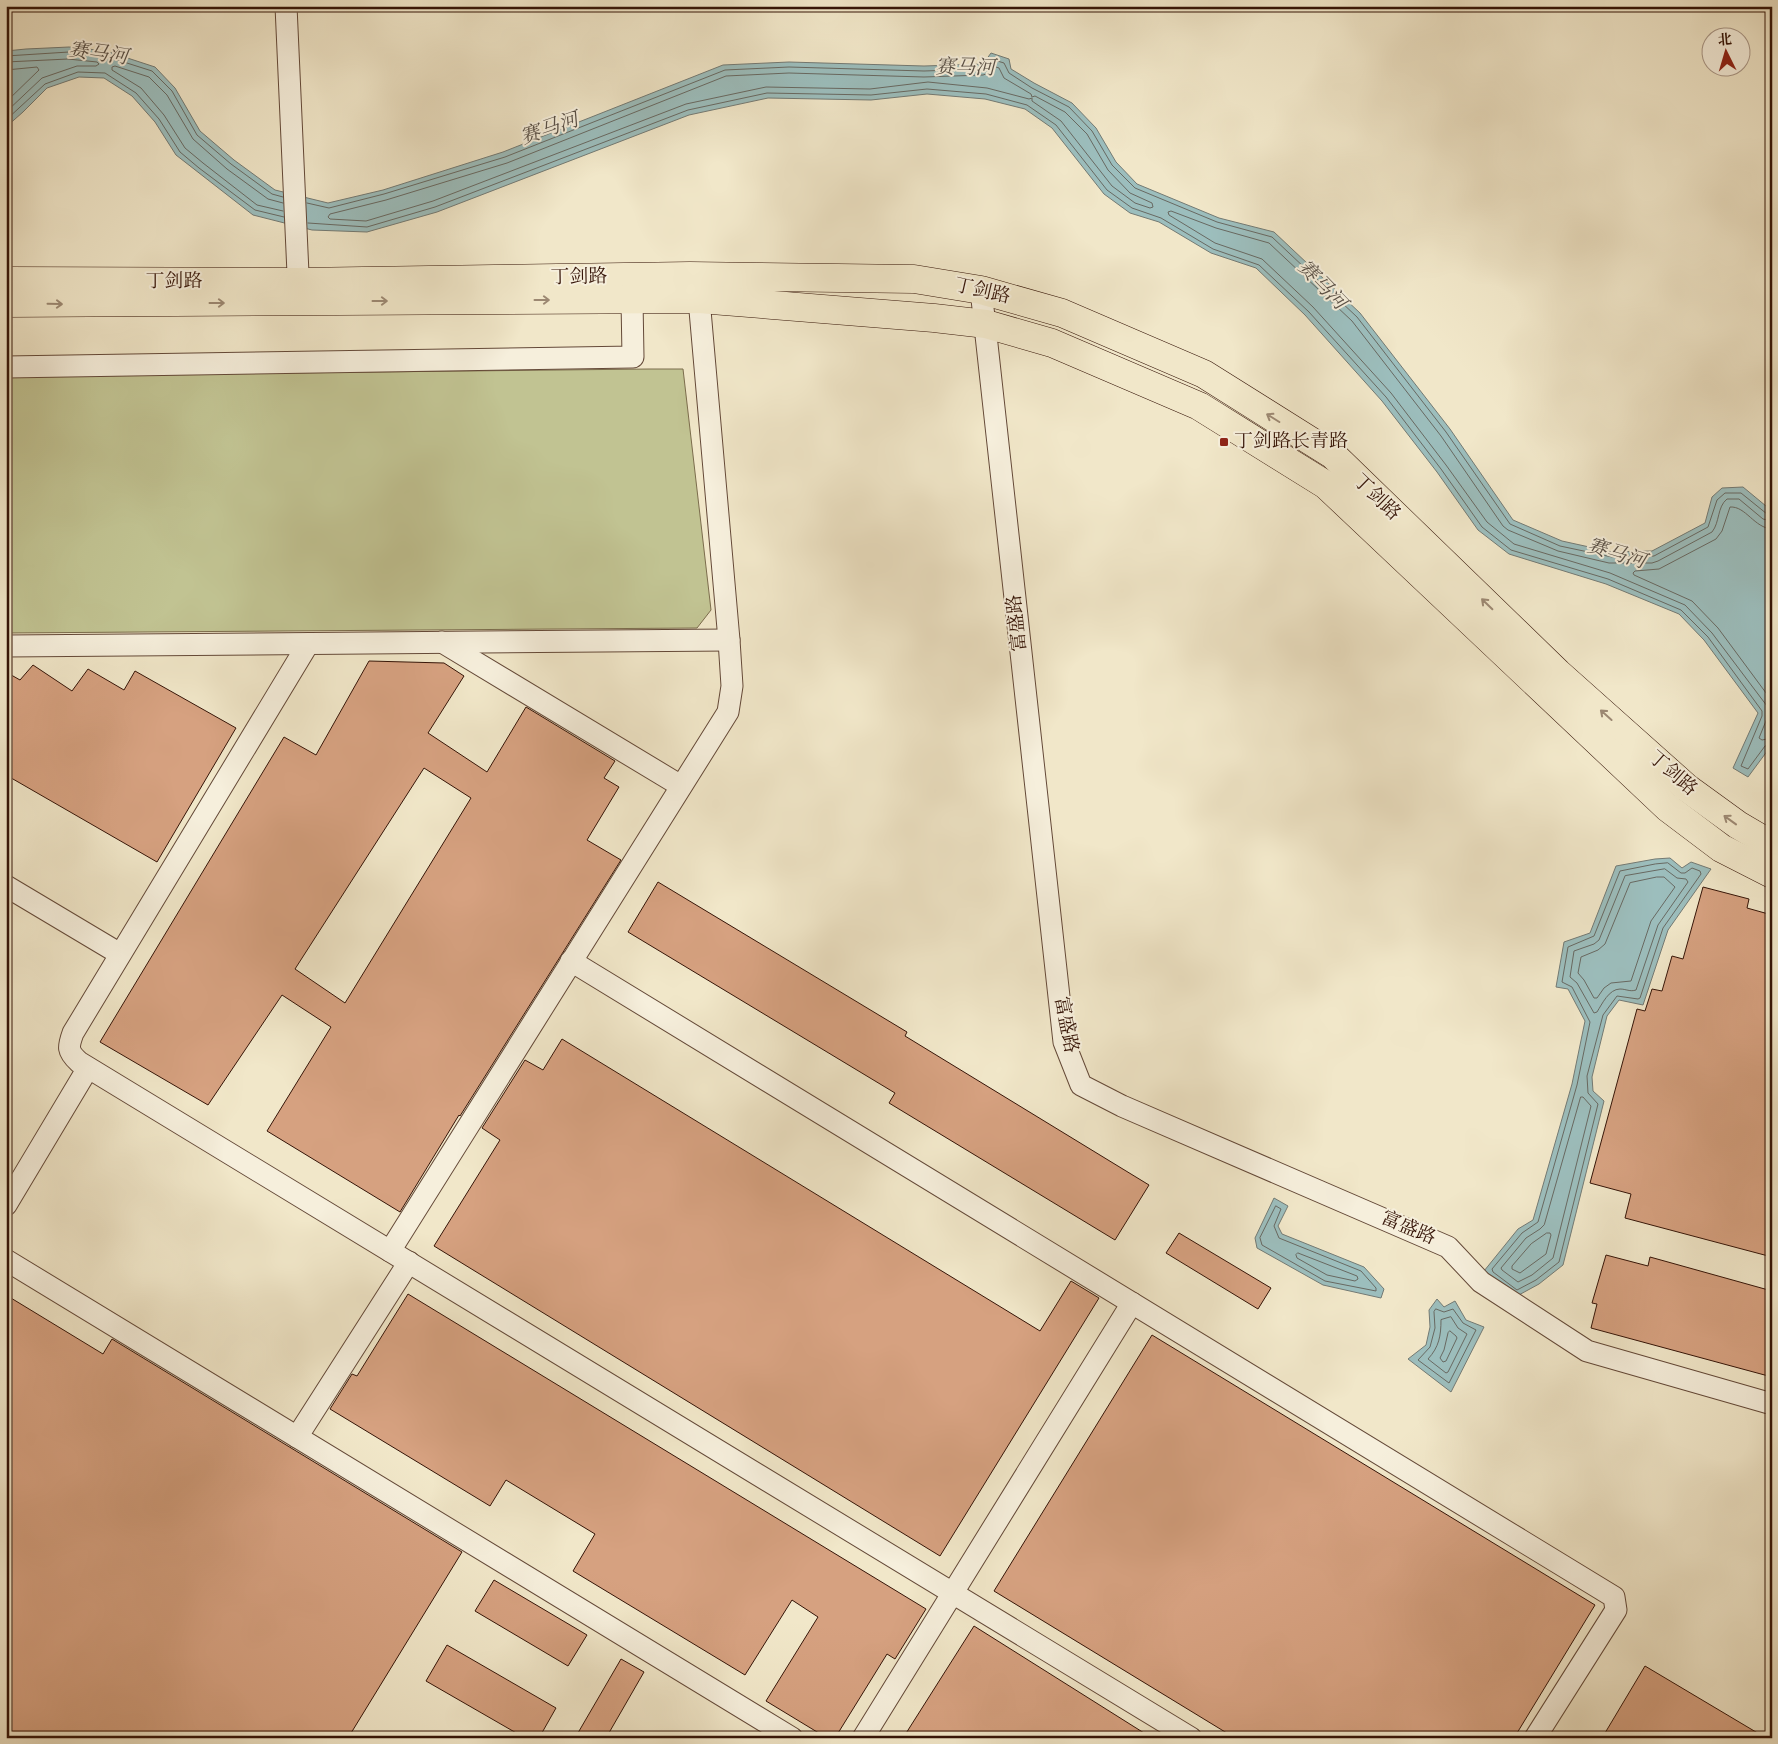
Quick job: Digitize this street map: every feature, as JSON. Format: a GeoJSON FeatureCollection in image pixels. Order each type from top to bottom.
{"type":"FeatureCollection","features":[{"type":"Feature","properties":{"kind":"main road","name":"丁剑路"},"geometry":{"type":"LineString","coordinates":[[6,303],[690,276],[914,279],[981,290],[1062,313],[1204,374],[1333,455],[1558,673],[1686,788],[1738,825],[1772,845]]}},
{"type":"Feature","properties":{"kind":"main road","name":"丁剑路"},"geometry":{"type":"LineString","coordinates":[[6,281],[298,292],[632,300],[699,299],[986,324],[1052,343],[1199,406],[1326,485],[1668,808],[1721,848],[1772,874]]}},
{"type":"Feature","properties":{"kind":"street"},"geometry":{"type":"LineString","coordinates":[[286,6],[298,249],[298,292]]}},
{"type":"Feature","properties":{"kind":"street","name":"富盛路"},"geometry":{"type":"LineString","coordinates":[[981,290],[1064,1042],[1081,1086],[1131,1110],[1448,1246],[1481,1282],[1587,1352],[1772,1404]]}},
{"type":"Feature","properties":{"kind":"street"},"geometry":{"type":"LineString","coordinates":[[390,1251],[728,712],[732,686],[729,640],[699,299]]}},
{"type":"Feature","properties":{"kind":"street"},"geometry":{"type":"LineString","coordinates":[[6,367],[634,357],[632,300]]}},
{"type":"Feature","properties":{"kind":"street"},"geometry":{"type":"LineString","coordinates":[[6,646],[729,640]]}},
{"type":"Feature","properties":{"kind":"street"},"geometry":{"type":"LineString","coordinates":[[442,642],[681,786]]}},
{"type":"Feature","properties":{"kind":"street"},"geometry":{"type":"LineString","coordinates":[[308,644],[73,1033],[69,1046],[71,1055],[88,1068],[1191,1738]]}},
{"type":"Feature","properties":{"kind":"street"},"geometry":{"type":"LineString","coordinates":[[6,886],[120,954]]}},
{"type":"Feature","properties":{"kind":"street"},"geometry":{"type":"LineString","coordinates":[[571,960],[1614,1596],[1616,1610],[1535,1738]]}},
{"type":"Feature","properties":{"kind":"street"},"geometry":{"type":"LineString","coordinates":[[6,1205],[88,1068]]}},
{"type":"Feature","properties":{"kind":"street"},"geometry":{"type":"LineString","coordinates":[[6,1260],[792,1738]]}},
{"type":"Feature","properties":{"kind":"street"},"geometry":{"type":"LineString","coordinates":[[297,1437],[408,1262]]}},
{"type":"Feature","properties":{"kind":"street"},"geometry":{"type":"LineString","coordinates":[[863,1738],[1132,1302]]}},
{"type":"Feature","properties":{"kind":"green space"},"geometry":{"type":"Polygon","coordinates":[[[683,369],[711,610],[697,628],[6,633],[6,376],[683,369]]]}},
{"type":"Feature","properties":{"kind":"water","name":"赛马河"},"geometry":{"type":"Polygon","coordinates":[[[69,47],[106,51],[155,67],[175,88],[200,131],[234,160],[275,190],[328,203],[383,190],[503,152],[723,65],[789,62],[924,66],[983,64],[991,53],[1009,59],[1011,69],[1072,103],[1096,128],[1116,162],[1137,184],[1219,218],[1274,232],[1360,313],[1450,429],[1513,520],[1562,541],[1612,552],[1652,551],[1705,523],[1712,497],[1722,488],[1743,487],[1772,511],[1772,748],[1768,750],[1748,777],[1733,768],[1758,713],[1704,640],[1679,614],[1606,584],[1509,554],[1478,530],[1437,472],[1382,401],[1305,315],[1256,268],[1211,253],[1159,222],[1130,213],[1104,194],[1052,128],[1025,109],[985,99],[927,94],[871,100],[768,98],[689,115],[437,212],[367,232],[312,230],[253,215],[176,155],[155,122],[132,96],[104,78],[79,77],[47,88],[6,127],[6,51],[69,47]]]}},
{"type":"Feature","properties":{"kind":"water"},"geometry":{"type":"Polygon","coordinates":[[[1670,858],[1682,868],[1691,862],[1711,869],[1668,930],[1643,1005],[1619,1000],[1607,1016],[1592,1077],[1593,1091],[1604,1101],[1563,1265],[1539,1284],[1517,1296],[1484,1271],[1518,1229],[1533,1220],[1572,1084],[1585,1021],[1568,989],[1556,987],[1564,942],[1590,933],[1616,866],[1670,858]]]}},
{"type":"Feature","properties":{"kind":"water"},"geometry":{"type":"Polygon","coordinates":[[[1274,1198],[1288,1206],[1278,1226],[1282,1234],[1364,1267],[1384,1289],[1381,1298],[1323,1285],[1257,1248],[1255,1238],[1274,1198]]]}},
{"type":"Feature","properties":{"kind":"water"},"geometry":{"type":"Polygon","coordinates":[[[1437,1299],[1444,1307],[1455,1301],[1466,1320],[1484,1327],[1451,1392],[1408,1359],[1426,1345],[1430,1327],[1429,1310],[1437,1299]]]}},
{"type":"Feature","properties":{"kind":"building"},"geometry":{"type":"Polygon","coordinates":[[[369,661],[444,663],[464,676],[428,733],[487,772],[526,707],[615,761],[604,778],[619,787],[587,840],[621,860],[459,1115],[400,1212],[267,1131],[331,1027],[282,995],[208,1105],[100,1042],[284,737],[316,755],[369,661]],[[424,768],[295,969],[345,1003],[471,798],[424,768]]]}},
{"type":"Feature","properties":{"kind":"building"},"geometry":{"type":"Polygon","coordinates":[[[33,665],[72,691],[88,669],[124,690],[135,671],[236,728],[157,862],[6,775],[6,672],[20,680],[33,665]]]}},
{"type":"Feature","properties":{"kind":"building"},"geometry":{"type":"Polygon","coordinates":[[[658,882],[907,1032],[905,1036],[1149,1185],[1115,1240],[889,1103],[895,1093],[628,932],[658,882]]]}},
{"type":"Feature","properties":{"kind":"building"},"geometry":{"type":"Polygon","coordinates":[[[1703,887],[1749,899],[1747,908],[1772,915],[1772,1257],[1625,1218],[1631,1194],[1590,1183],[1637,1009],[1645,1011],[1652,989],[1662,991],[1672,956],[1683,959],[1703,887]]]}},
{"type":"Feature","properties":{"kind":"building"},"geometry":{"type":"Polygon","coordinates":[[[562,1039],[1040,1331],[1071,1281],[1099,1298],[940,1556],[434,1246],[500,1140],[482,1128],[525,1060],[543,1070],[562,1039]]]}},
{"type":"Feature","properties":{"kind":"building"},"geometry":{"type":"Polygon","coordinates":[[[1179,1233],[1271,1288],[1258,1309],[1166,1253],[1179,1233]]]}},
{"type":"Feature","properties":{"kind":"building"},"geometry":{"type":"Polygon","coordinates":[[[1606,1255],[1648,1266],[1650,1257],[1772,1291],[1772,1377],[1591,1328],[1597,1304],[1592,1303],[1606,1255]]]}},
{"type":"Feature","properties":{"kind":"building"},"geometry":{"type":"Polygon","coordinates":[[[408,1294],[926,1609],[895,1659],[887,1654],[835,1738],[827,1738],[766,1701],[818,1617],[792,1600],[745,1675],[573,1571],[595,1534],[506,1480],[490,1506],[330,1409],[352,1374],[357,1376],[408,1294]]]}},
{"type":"Feature","properties":{"kind":"building"},"geometry":{"type":"Polygon","coordinates":[[[6,1295],[103,1354],[112,1339],[462,1552],[348,1738],[6,1738],[6,1295]]]}},
{"type":"Feature","properties":{"kind":"building"},"geometry":{"type":"Polygon","coordinates":[[[1152,1335],[1595,1605],[1514,1738],[1235,1738],[994,1591],[1152,1335]]]}},
{"type":"Feature","properties":{"kind":"building"},"geometry":{"type":"Polygon","coordinates":[[[494,1580],[587,1635],[568,1666],[475,1611],[494,1580]]]}},
{"type":"Feature","properties":{"kind":"building"},"geometry":{"type":"Polygon","coordinates":[[[974,1626],[1152,1738],[903,1738],[974,1626]]]}},
{"type":"Feature","properties":{"kind":"building"},"geometry":{"type":"Polygon","coordinates":[[[447,1645],[556,1708],[539,1738],[525,1738],[426,1681],[447,1645]]]}},
{"type":"Feature","properties":{"kind":"building"},"geometry":{"type":"Polygon","coordinates":[[[621,1659],[644,1672],[606,1738],[575,1738],[621,1659]]]}},
{"type":"Feature","properties":{"kind":"building"},"geometry":{"type":"Polygon","coordinates":[[[1645,1666],[1766,1738],[1602,1738],[1645,1666]]]}},
{"type":"Feature","properties":{"kind":"place","name":"丁剑路长青路"},"geometry":{"type":"Point","coordinates":[1224,442]}}]}
